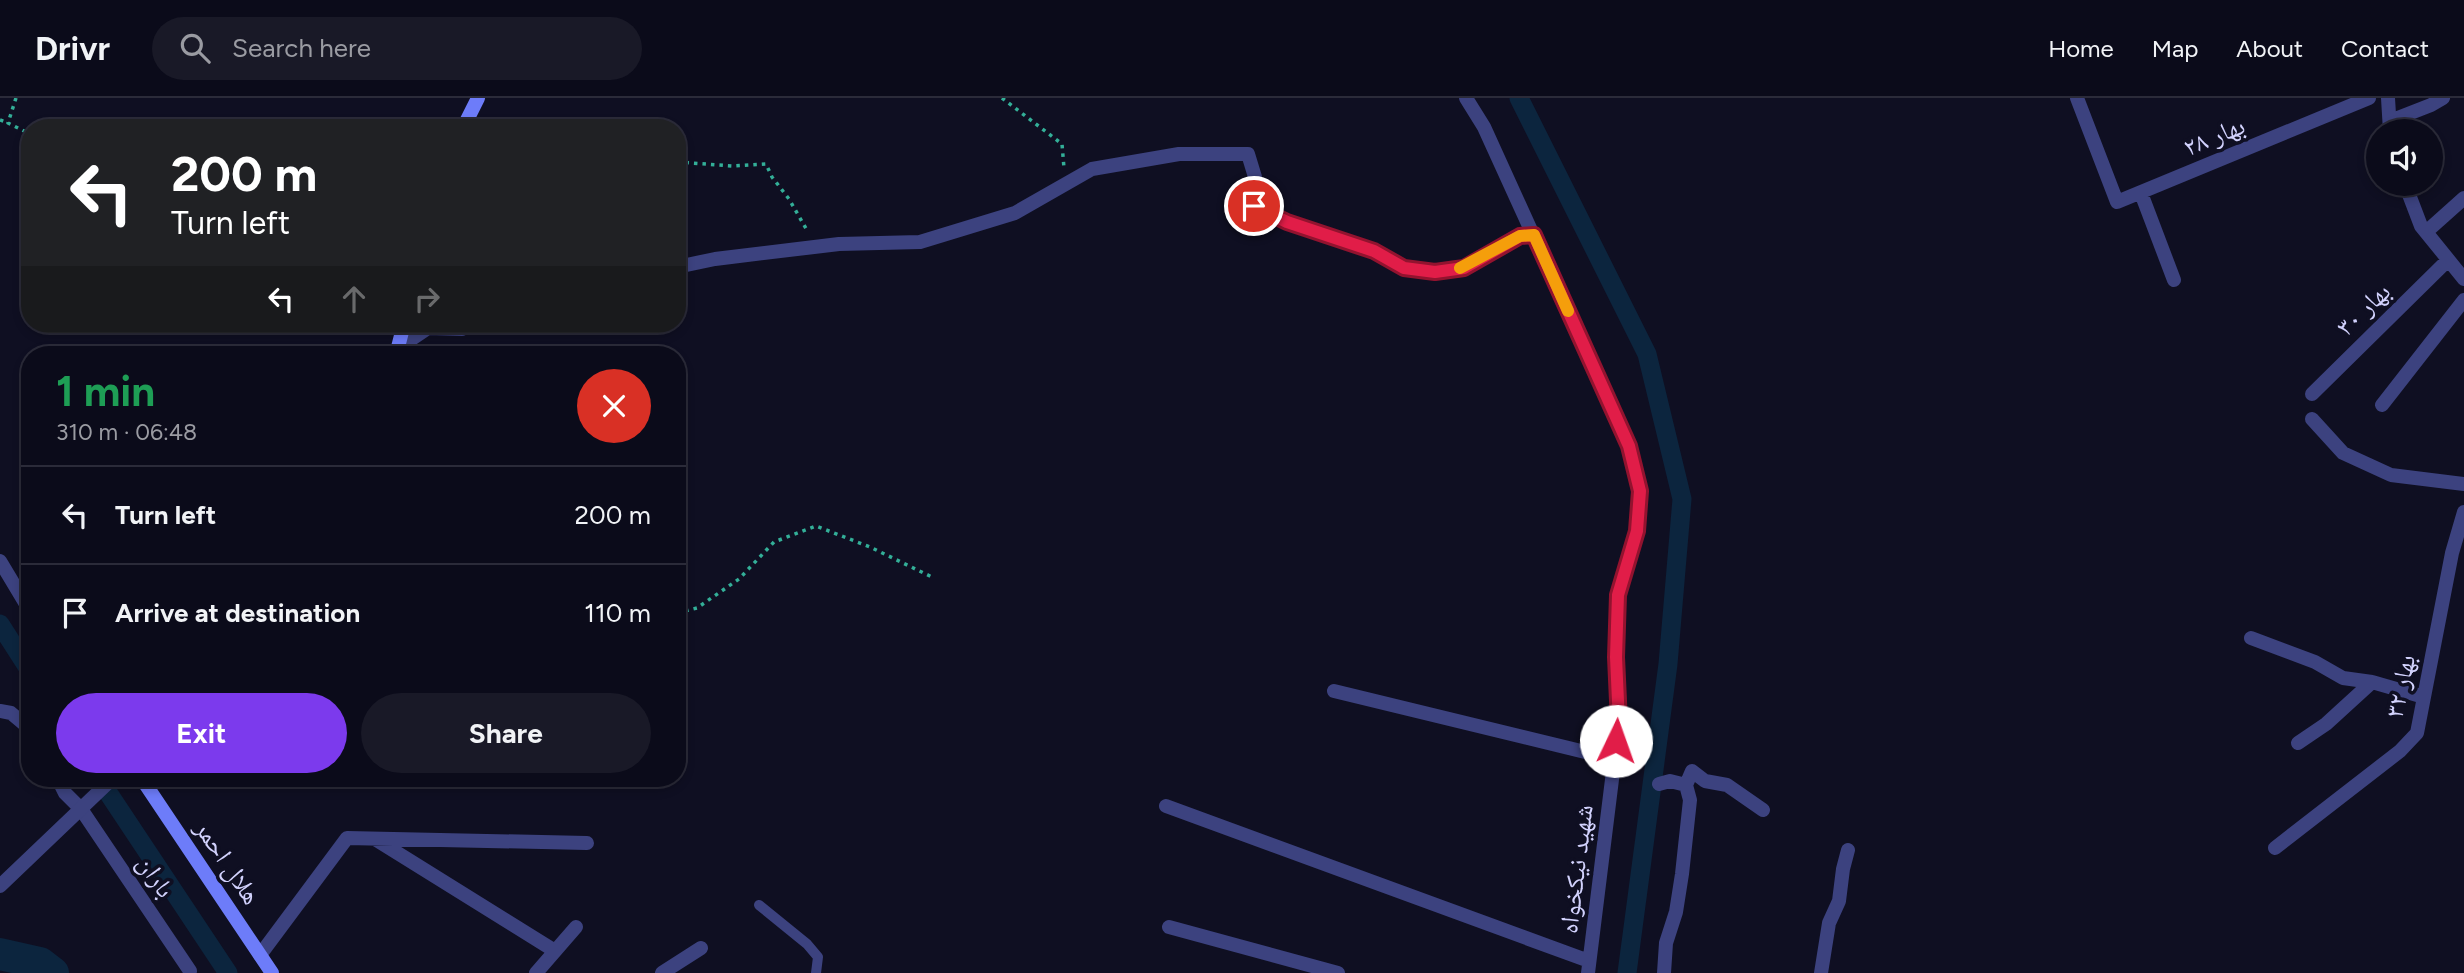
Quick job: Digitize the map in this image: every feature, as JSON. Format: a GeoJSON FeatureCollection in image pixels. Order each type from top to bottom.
{"type":"FeatureCollection","features":[{"type":"Feature","properties":{"kind":"main road"},"geometry":{"type":"LineString","coordinates":[[468,119],[478,98]]}},
{"type":"Feature","properties":{"kind":"main road","name":"هلال احمر"},"geometry":{"type":"LineString","coordinates":[[147,787],[272,973]]}},
{"type":"Feature","properties":{"kind":"street","name":"شهید نیکخواه"},"geometry":{"type":"LineString","coordinates":[[1466,98],[1485,127],[1629,446],[1640,491],[1637,531],[1618,595],[1616,657],[1619,723],[1588,967]]}},
{"type":"Feature","properties":{"kind":"street","name":"بهار ۲۸"},"geometry":{"type":"LineString","coordinates":[[2077,98],[2117,202],[2369,98]]}},
{"type":"Feature","properties":{"kind":"street"},"geometry":{"type":"LineString","coordinates":[[2388,98],[2390,119]]}},
{"type":"Feature","properties":{"kind":"street"},"geometry":{"type":"LineString","coordinates":[[2404,119],[2443,98]]}},
{"type":"Feature","properties":{"kind":"street"},"geometry":{"type":"LineString","coordinates":[[686,265],[816,246],[920,242],[1015,213],[1092,169],[1179,154],[1248,154],[1255,177],[1254,206],[1287,222],[1374,251],[1404,268],[1435,272],[1464,268],[1520,236],[1534,235]]}},
{"type":"Feature","properties":{"kind":"street"},"geometry":{"type":"LineString","coordinates":[[2141,192],[2174,280]]}},
{"type":"Feature","properties":{"kind":"street"},"geometry":{"type":"LineString","coordinates":[[2410,196],[2421,226],[2464,279]]}},
{"type":"Feature","properties":{"kind":"street"},"geometry":{"type":"LineString","coordinates":[[2426,232],[2464,198]]}},
{"type":"Feature","properties":{"kind":"street","name":"بهار ۳۰"},"geometry":{"type":"LineString","coordinates":[[2312,394],[2448,260]]}},
{"type":"Feature","properties":{"kind":"street"},"geometry":{"type":"LineString","coordinates":[[2382,405],[2464,300]]}},
{"type":"Feature","properties":{"kind":"street"},"geometry":{"type":"LineString","coordinates":[[404,346],[421,333]]}},
{"type":"Feature","properties":{"kind":"street"},"geometry":{"type":"LineString","coordinates":[[2312,419],[2343,453],[2391,475],[2464,484]]}},
{"type":"Feature","properties":{"kind":"street","name":"بهار ۳۲"},"geometry":{"type":"LineString","coordinates":[[2275,848],[2400,751],[2417,733],[2452,553],[2464,512]]}},
{"type":"Feature","properties":{"kind":"street"},"geometry":{"type":"LineString","coordinates":[[2,569],[21,598]]}},
{"type":"Feature","properties":{"kind":"street"},"geometry":{"type":"LineString","coordinates":[[2251,638],[2315,662],[2343,678],[2372,682],[2424,697]]}},
{"type":"Feature","properties":{"kind":"street"},"geometry":{"type":"LineString","coordinates":[[2298,743],[2326,724],[2372,682]]}},
{"type":"Feature","properties":{"kind":"street"},"geometry":{"type":"LineString","coordinates":[[1334,691],[1614,759]]}},
{"type":"Feature","properties":{"kind":"street"},"geometry":{"type":"LineString","coordinates":[[0,710],[11,713],[21,721]]}},
{"type":"Feature","properties":{"kind":"street"},"geometry":{"type":"LineString","coordinates":[[1664,973],[1666,943],[1676,912],[1682,874],[1690,800],[1686,785],[1692,771],[1705,781],[1727,785],[1763,810]]}},
{"type":"Feature","properties":{"kind":"street"},"geometry":{"type":"LineString","coordinates":[[1659,784],[1670,781],[1686,785]]}},
{"type":"Feature","properties":{"kind":"street","name":"باران"},"geometry":{"type":"LineString","coordinates":[[62,787],[81,809],[190,971]]}},
{"type":"Feature","properties":{"kind":"street"},"geometry":{"type":"LineString","coordinates":[[0,886],[104,787]]}},
{"type":"Feature","properties":{"kind":"street"},"geometry":{"type":"LineString","coordinates":[[1166,806],[1588,967]]}},
{"type":"Feature","properties":{"kind":"street"},"geometry":{"type":"LineString","coordinates":[[260,955],[347,838],[587,843]]}},
{"type":"Feature","properties":{"kind":"street"},"geometry":{"type":"LineString","coordinates":[[373,838],[555,951]]}},
{"type":"Feature","properties":{"kind":"street"},"geometry":{"type":"LineString","coordinates":[[1821,973],[1829,923],[1839,901],[1848,850]]}},
{"type":"Feature","properties":{"kind":"street"},"geometry":{"type":"LineString","coordinates":[[536,973],[576,927]]}},
{"type":"Feature","properties":{"kind":"street"},"geometry":{"type":"LineString","coordinates":[[1169,927],[1338,973]]}},
{"type":"Feature","properties":{"kind":"street"},"geometry":{"type":"LineString","coordinates":[[662,973],[701,948]]}},
{"type":"Feature","properties":{"kind":"lane"},"geometry":{"type":"LineString","coordinates":[[759,905],[807,944],[818,957],[816,973]]}},
{"type":"Feature","properties":{"kind":"path"},"geometry":{"type":"LineString","coordinates":[[8,123],[16,98]]}},
{"type":"Feature","properties":{"kind":"path"},"geometry":{"type":"LineString","coordinates":[[1002,98],[1062,144],[1066,184]]}},
{"type":"Feature","properties":{"kind":"path"},"geometry":{"type":"LineString","coordinates":[[0,120],[21,130]]}},
{"type":"Feature","properties":{"kind":"path"},"geometry":{"type":"LineString","coordinates":[[686,163],[733,166],[766,164],[816,246]]}},
{"type":"Feature","properties":{"kind":"path"},"geometry":{"type":"LineString","coordinates":[[686,611],[697,608],[738,579],[774,542],[816,526],[870,547],[934,578]]}},
{"type":"Feature","properties":{"kind":"waterway"},"geometry":{"type":"LineString","coordinates":[[1519,98],[1647,354],[1682,499],[1668,664],[1627,973]]}},
{"type":"Feature","properties":{"kind":"waterway"},"geometry":{"type":"LineString","coordinates":[[0,624],[21,657]]}},
{"type":"Feature","properties":{"kind":"waterway"},"geometry":{"type":"LineString","coordinates":[[104,787],[228,973]]}},
{"type":"Feature","properties":{"kind":"waterway"},"geometry":{"type":"LineString","coordinates":[[0,954],[40,963],[53,973]]}},
{"type":"Feature","properties":{"kind":"slow traffic"},"geometry":{"type":"LineString","coordinates":[[1460,268],[1520,236],[1534,235],[1568,311]]}},
{"type":"Feature","properties":{"kind":"route"},"geometry":{"type":"LineString","coordinates":[[1254,206],[1287,222],[1374,251],[1404,268],[1435,272],[1464,268],[1520,236],[1534,235],[1629,446],[1640,491],[1637,531],[1618,595],[1616,657],[1619,723],[1616,741]]}}]}
